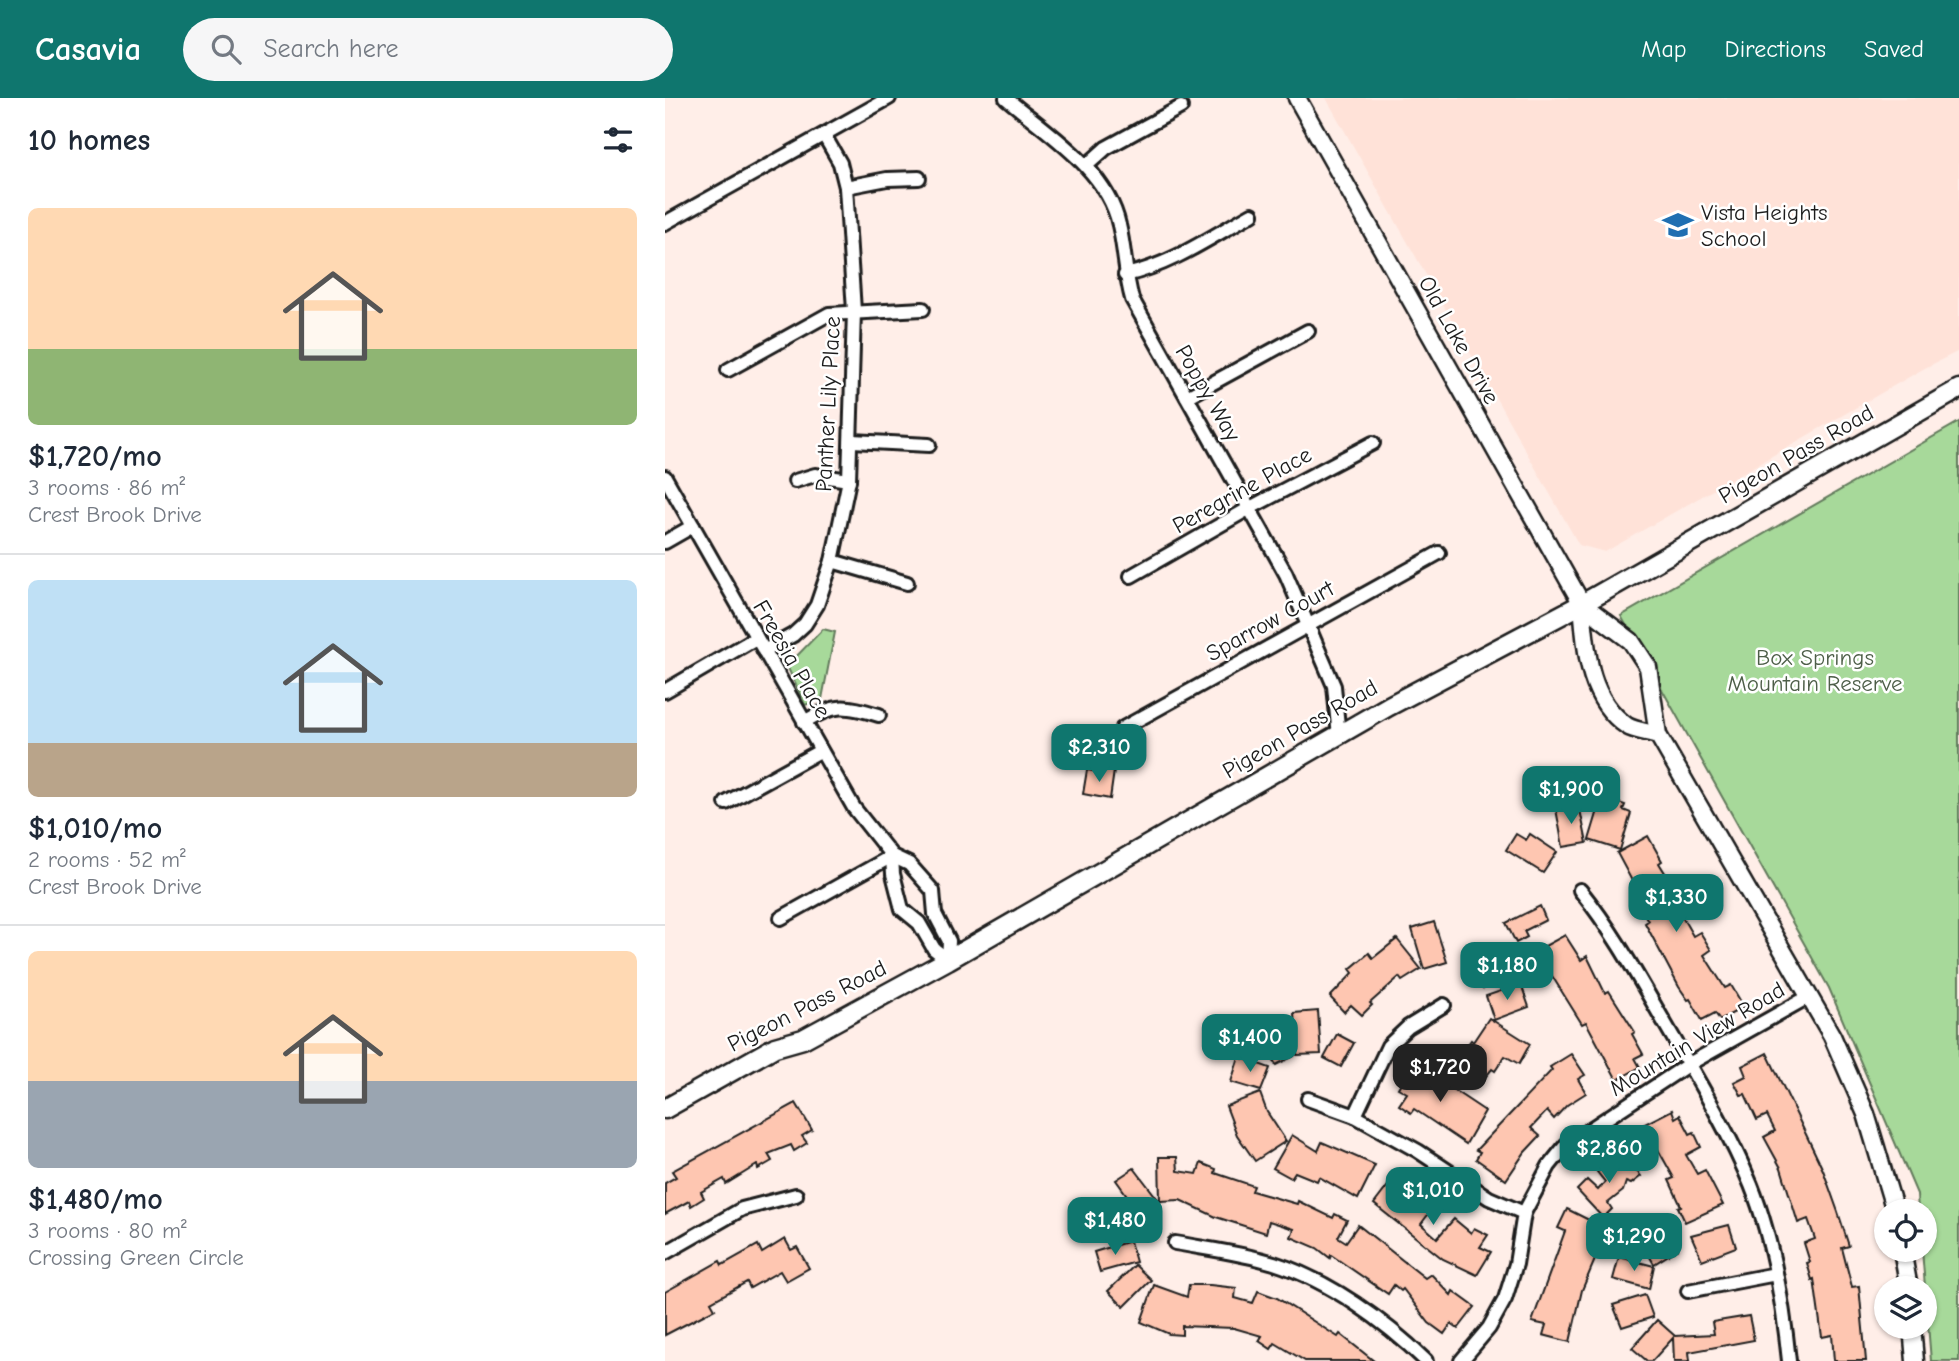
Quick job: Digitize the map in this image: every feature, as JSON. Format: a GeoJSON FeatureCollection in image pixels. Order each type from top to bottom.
{"type":"FeatureCollection","features":[{"type":"Feature","properties":{"kind":"main road","name":"Pigeon Pass Road"},"geometry":{"type":"LineString","coordinates":[[665,1109],[775,1047],[803,1039],[948,961],[1339,736],[1497,647],[1582,604],[1959,389]]}},
{"type":"Feature","properties":{"kind":"street"},"geometry":{"type":"LineString","coordinates":[[665,223],[889,98]]}},
{"type":"Feature","properties":{"kind":"street","name":"Poppy Way"},"geometry":{"type":"LineString","coordinates":[[1006,98],[1086,166],[1100,182],[1111,202],[1119,224],[1125,275],[1132,299],[1286,574],[1334,686],[1339,736]]}},
{"type":"Feature","properties":{"kind":"street","name":"Old Lake Drive"},"geometry":{"type":"LineString","coordinates":[[1297,98],[1582,604]]}},
{"type":"Feature","properties":{"kind":"street"},"geometry":{"type":"LineString","coordinates":[[1086,166],[1106,148],[1181,107]]}},
{"type":"Feature","properties":{"kind":"street","name":"Panther Lily Place"},"geometry":{"type":"LineString","coordinates":[[764,651],[793,635],[805,624],[817,605],[832,561],[849,480],[854,311],[846,187],[840,163],[824,135]]}},
{"type":"Feature","properties":{"kind":"street"},"geometry":{"type":"LineString","coordinates":[[846,187],[887,179],[919,178]]}},
{"type":"Feature","properties":{"kind":"street"},"geometry":{"type":"LineString","coordinates":[[1125,275],[1149,270],[1169,261],[1252,214]]}},
{"type":"Feature","properties":{"kind":"street"},"geometry":{"type":"LineString","coordinates":[[728,370],[829,314],[923,309]]}},
{"type":"Feature","properties":{"kind":"street"},"geometry":{"type":"LineString","coordinates":[[1187,397],[1308,331]]}},
{"type":"Feature","properties":{"kind":"street"},"geometry":{"type":"LineString","coordinates":[[852,441],[929,445]]}},
{"type":"Feature","properties":{"kind":"street","name":"Peregrine Place"},"geometry":{"type":"LineString","coordinates":[[1131,576],[1250,508],[1373,443]]}},
{"type":"Feature","properties":{"kind":"street"},"geometry":{"type":"LineString","coordinates":[[795,481],[815,475],[849,480]]}},
{"type":"Feature","properties":{"kind":"street","name":"Freesia Place"},"geometry":{"type":"LineString","coordinates":[[665,477],[854,808],[892,856]]}},
{"type":"Feature","properties":{"kind":"street"},"geometry":{"type":"LineString","coordinates":[[665,541],[693,526]]}},
{"type":"Feature","properties":{"kind":"street","name":"Sparrow Court"},"geometry":{"type":"LineString","coordinates":[[1123,728],[1439,553]]}},
{"type":"Feature","properties":{"kind":"street"},"geometry":{"type":"LineString","coordinates":[[832,561],[907,583]]}},
{"type":"Feature","properties":{"kind":"street"},"geometry":{"type":"LineString","coordinates":[[1582,604],[1590,674],[1606,707],[1629,727],[1658,735]]}},
{"type":"Feature","properties":{"kind":"street"},"geometry":{"type":"LineString","coordinates":[[1582,604],[1631,641],[1648,667],[1658,735],[1832,1036],[1866,1114],[1891,1199]]}},
{"type":"Feature","properties":{"kind":"street"},"geometry":{"type":"LineString","coordinates":[[665,691],[756,638]]}},
{"type":"Feature","properties":{"kind":"street"},"geometry":{"type":"LineString","coordinates":[[804,722],[833,707],[846,706],[879,715]]}},
{"type":"Feature","properties":{"kind":"street"},"geometry":{"type":"LineString","coordinates":[[726,803],[820,751]]}},
{"type":"Feature","properties":{"kind":"street"},"geometry":{"type":"LineString","coordinates":[[892,856],[909,864],[933,891],[935,914],[949,941],[948,961]]}},
{"type":"Feature","properties":{"kind":"street"},"geometry":{"type":"LineString","coordinates":[[892,856],[893,874],[902,909],[919,923],[934,949],[948,961]]}},
{"type":"Feature","properties":{"kind":"street"},"geometry":{"type":"LineString","coordinates":[[781,918],[892,856]]}},
{"type":"Feature","properties":{"kind":"street"},"geometry":{"type":"LineString","coordinates":[[1580,890],[1607,924],[1733,1144],[1752,1187],[1776,1274],[1789,1361]]}},
{"type":"Feature","properties":{"kind":"street","name":"Mountain View Road"},"geometry":{"type":"LineString","coordinates":[[1461,1361],[1489,1328],[1505,1299],[1516,1264],[1524,1213],[1549,1166],[1566,1145],[1689,1064],[1810,996]]}},
{"type":"Feature","properties":{"kind":"street"},"geometry":{"type":"LineString","coordinates":[[1355,1116],[1388,1046],[1408,1027],[1444,1005]]}},
{"type":"Feature","properties":{"kind":"street"},"geometry":{"type":"LineString","coordinates":[[1308,1099],[1355,1116],[1418,1151],[1489,1198],[1524,1213]]}},
{"type":"Feature","properties":{"kind":"street"},"geometry":{"type":"LineString","coordinates":[[665,1253],[742,1209],[796,1195]]}},
{"type":"Feature","properties":{"kind":"street"},"geometry":{"type":"LineString","coordinates":[[1175,1242],[1275,1263],[1316,1281],[1361,1310],[1426,1361]]}},
{"type":"Feature","properties":{"kind":"street"},"geometry":{"type":"LineString","coordinates":[[1688,1292],[1776,1274]]}},
{"type":"Feature","properties":{"kind":"street"},"geometry":{"type":"LineString","coordinates":[[1913,1339],[1915,1361]]}},
{"type":"Feature","properties":{"kind":"shaded area","name":"Vista Heights School"},"geometry":{"type":"Polygon","coordinates":[[[1326,98],[1959,98],[1959,351],[1923,369],[1605,552],[1579,545],[1326,98]]]}},
{"type":"Feature","properties":{"kind":"green space","name":"Box Springs Mountain Reserve"},"geometry":{"type":"Polygon","coordinates":[[[1959,422],[1959,1361],[1931,1361],[1929,1339],[1937,1339],[1937,1276],[1924,1276],[1923,1262],[1937,1262],[1937,1199],[1917,1199],[1829,988],[1621,616],[1959,422]]]}},
{"type":"Feature","properties":{"kind":"green space"},"geometry":{"type":"Polygon","coordinates":[[[823,629],[835,632],[822,699],[805,705],[787,666],[823,629]]]}},
{"type":"Feature","properties":{"kind":"building"},"geometry":{"type":"Polygon","coordinates":[[[1100,769],[1114,771],[1110,799],[1083,794],[1087,770],[1100,772],[1100,769]]]}},
{"type":"Feature","properties":{"kind":"building"},"geometry":{"type":"Polygon","coordinates":[[[1602,797],[1625,805],[1623,810],[1631,813],[1620,850],[1589,840],[1602,797]]]}},
{"type":"Feature","properties":{"kind":"building"},"geometry":{"type":"Polygon","coordinates":[[[1579,805],[1587,843],[1563,847],[1556,809],[1579,805]]]}},
{"type":"Feature","properties":{"kind":"building"},"geometry":{"type":"Polygon","coordinates":[[[1516,834],[1526,840],[1530,834],[1557,852],[1543,873],[1506,850],[1516,834]]]}},
{"type":"Feature","properties":{"kind":"building"},"geometry":{"type":"Polygon","coordinates":[[[1648,836],[1686,913],[1681,915],[1693,936],[1700,932],[1711,950],[1704,955],[1725,988],[1731,985],[1744,1007],[1720,1020],[1715,1013],[1702,1020],[1690,999],[1688,1000],[1679,987],[1645,923],[1648,921],[1635,896],[1639,894],[1617,853],[1648,836]]]}},
{"type":"Feature","properties":{"kind":"building"},"geometry":{"type":"Polygon","coordinates":[[[1540,906],[1546,920],[1524,931],[1527,937],[1516,943],[1506,923],[1540,906]]]}},
{"type":"Feature","properties":{"kind":"building"},"geometry":{"type":"Polygon","coordinates":[[[1434,922],[1447,962],[1424,969],[1412,929],[1434,922]]]}},
{"type":"Feature","properties":{"kind":"building"},"geometry":{"type":"Polygon","coordinates":[[[1565,935],[1581,960],[1587,956],[1605,993],[1609,991],[1635,1032],[1632,1034],[1643,1054],[1635,1058],[1640,1067],[1617,1080],[1586,1022],[1582,1024],[1549,971],[1544,974],[1532,953],[1565,935]]]}},
{"type":"Feature","properties":{"kind":"building"},"geometry":{"type":"Polygon","coordinates":[[[1397,939],[1421,969],[1402,981],[1399,977],[1370,1003],[1372,1005],[1362,1015],[1351,1005],[1344,1012],[1330,997],[1353,973],[1350,969],[1369,953],[1373,958],[1397,939]]]}},
{"type":"Feature","properties":{"kind":"building"},"geometry":{"type":"Polygon","coordinates":[[[1499,949],[1513,965],[1483,989],[1470,974],[1499,949]]]}},
{"type":"Feature","properties":{"kind":"building"},"geometry":{"type":"Polygon","coordinates":[[[1521,984],[1529,1007],[1494,1020],[1486,996],[1521,984]]]}},
{"type":"Feature","properties":{"kind":"building"},"geometry":{"type":"Polygon","coordinates":[[[1318,1011],[1321,1054],[1297,1055],[1294,1013],[1318,1011]]]}},
{"type":"Feature","properties":{"kind":"building"},"geometry":{"type":"Polygon","coordinates":[[[1489,1018],[1530,1044],[1519,1064],[1505,1056],[1495,1071],[1492,1069],[1483,1080],[1456,1060],[1471,1040],[1473,1042],[1489,1018]]]}},
{"type":"Feature","properties":{"kind":"building"},"geometry":{"type":"Polygon","coordinates":[[[1278,1023],[1294,1056],[1276,1065],[1258,1033],[1278,1023]]]}},
{"type":"Feature","properties":{"kind":"building"},"geometry":{"type":"Polygon","coordinates":[[[1337,1034],[1354,1043],[1341,1067],[1324,1058],[1337,1034]]]}},
{"type":"Feature","properties":{"kind":"building"},"geometry":{"type":"Polygon","coordinates":[[[1767,1053],[1823,1170],[1849,1246],[1842,1248],[1852,1287],[1859,1286],[1866,1361],[1834,1361],[1832,1335],[1822,1337],[1814,1279],[1812,1280],[1807,1263],[1810,1262],[1804,1243],[1815,1239],[1808,1219],[1798,1223],[1781,1168],[1764,1137],[1775,1131],[1767,1115],[1757,1120],[1745,1094],[1741,1095],[1734,1082],[1746,1076],[1742,1066],[1767,1053]]]}},
{"type":"Feature","properties":{"kind":"building"},"geometry":{"type":"Polygon","coordinates":[[[1571,1054],[1585,1075],[1578,1079],[1586,1093],[1567,1105],[1554,1119],[1547,1111],[1531,1128],[1540,1136],[1506,1180],[1476,1159],[1480,1152],[1476,1150],[1552,1070],[1550,1067],[1571,1054]]]}},
{"type":"Feature","properties":{"kind":"building"},"geometry":{"type":"Polygon","coordinates":[[[1239,1057],[1270,1068],[1261,1091],[1231,1082],[1239,1057]]]}},
{"type":"Feature","properties":{"kind":"building"},"geometry":{"type":"Polygon","coordinates":[[[1413,1063],[1485,1111],[1466,1144],[1414,1109],[1411,1113],[1399,1105],[1407,1093],[1398,1088],[1413,1063]]]}},
{"type":"Feature","properties":{"kind":"building"},"geometry":{"type":"Polygon","coordinates":[[[1260,1093],[1267,1112],[1286,1141],[1255,1161],[1237,1135],[1226,1106],[1260,1093]]]}},
{"type":"Feature","properties":{"kind":"building"},"geometry":{"type":"Polygon","coordinates":[[[796,1103],[812,1130],[802,1136],[807,1143],[794,1151],[791,1145],[768,1154],[772,1161],[758,1169],[757,1165],[726,1184],[724,1179],[701,1192],[704,1198],[691,1206],[689,1201],[665,1214],[665,1183],[676,1177],[672,1171],[796,1103]]]}},
{"type":"Feature","properties":{"kind":"building"},"geometry":{"type":"Polygon","coordinates":[[[1672,1110],[1675,1118],[1680,1115],[1690,1134],[1694,1132],[1701,1147],[1686,1155],[1697,1174],[1705,1170],[1723,1205],[1685,1222],[1669,1180],[1674,1178],[1641,1126],[1672,1110]]]}},
{"type":"Feature","properties":{"kind":"building"},"geometry":{"type":"Polygon","coordinates":[[[1292,1135],[1318,1151],[1322,1142],[1375,1165],[1358,1199],[1319,1177],[1317,1181],[1295,1172],[1291,1178],[1273,1168],[1292,1135]]]}},
{"type":"Feature","properties":{"kind":"building"},"geometry":{"type":"Polygon","coordinates":[[[1616,1156],[1622,1164],[1628,1160],[1641,1176],[1631,1184],[1626,1182],[1623,1191],[1608,1203],[1612,1209],[1603,1218],[1577,1190],[1587,1180],[1598,1190],[1605,1182],[1597,1172],[1616,1156]]]}},
{"type":"Feature","properties":{"kind":"building"},"geometry":{"type":"Polygon","coordinates":[[[1159,1157],[1177,1157],[1178,1171],[1197,1174],[1201,1163],[1216,1169],[1215,1173],[1254,1186],[1252,1191],[1297,1204],[1298,1201],[1333,1218],[1335,1214],[1347,1220],[1338,1237],[1346,1242],[1358,1225],[1425,1278],[1431,1274],[1451,1295],[1453,1291],[1475,1307],[1458,1329],[1451,1324],[1444,1334],[1429,1323],[1403,1289],[1401,1291],[1394,1285],[1388,1294],[1331,1255],[1330,1258],[1317,1248],[1291,1237],[1294,1229],[1269,1221],[1266,1233],[1216,1217],[1180,1200],[1160,1201],[1159,1157]]]}},
{"type":"Feature","properties":{"kind":"building"},"geometry":{"type":"Polygon","coordinates":[[[1134,1168],[1160,1202],[1141,1215],[1116,1180],[1134,1168]]]}},
{"type":"Feature","properties":{"kind":"building"},"geometry":{"type":"Polygon","coordinates":[[[1397,1174],[1436,1204],[1421,1224],[1437,1238],[1454,1219],[1471,1233],[1474,1228],[1488,1235],[1480,1247],[1491,1252],[1477,1275],[1443,1259],[1374,1204],[1397,1174]]]}},
{"type":"Feature","properties":{"kind":"building"},"geometry":{"type":"Polygon","coordinates":[[[1567,1209],[1601,1226],[1589,1251],[1597,1255],[1582,1290],[1570,1342],[1543,1335],[1546,1325],[1532,1322],[1565,1231],[1558,1228],[1567,1209]]]}},
{"type":"Feature","properties":{"kind":"building"},"geometry":{"type":"Polygon","coordinates":[[[1657,1216],[1666,1231],[1661,1233],[1664,1242],[1672,1240],[1678,1249],[1654,1264],[1634,1229],[1657,1216]]]}},
{"type":"Feature","properties":{"kind":"building"},"geometry":{"type":"Polygon","coordinates":[[[1729,1225],[1736,1247],[1702,1260],[1691,1235],[1729,1225]]]}},
{"type":"Feature","properties":{"kind":"building"},"geometry":{"type":"Polygon","coordinates":[[[785,1239],[791,1250],[797,1247],[809,1268],[786,1281],[780,1271],[750,1288],[747,1282],[711,1302],[715,1309],[665,1335],[665,1292],[720,1261],[722,1265],[758,1245],[762,1253],[785,1239]]]}},
{"type":"Feature","properties":{"kind":"building"},"geometry":{"type":"Polygon","coordinates":[[[1130,1241],[1136,1262],[1100,1272],[1094,1252],[1130,1241]]]}},
{"type":"Feature","properties":{"kind":"building"},"geometry":{"type":"Polygon","coordinates":[[[1619,1257],[1654,1266],[1649,1289],[1613,1279],[1619,1257]]]}},
{"type":"Feature","properties":{"kind":"building"},"geometry":{"type":"Polygon","coordinates":[[[1135,1265],[1151,1280],[1124,1307],[1108,1291],[1135,1265]]]}},
{"type":"Feature","properties":{"kind":"building"},"geometry":{"type":"Polygon","coordinates":[[[1154,1285],[1187,1297],[1189,1285],[1236,1288],[1235,1298],[1253,1303],[1258,1291],[1277,1298],[1338,1337],[1340,1334],[1374,1361],[1305,1361],[1275,1343],[1271,1349],[1259,1341],[1262,1336],[1234,1328],[1182,1326],[1182,1335],[1169,1334],[1141,1322],[1154,1285]]]}},
{"type":"Feature","properties":{"kind":"building"},"geometry":{"type":"Polygon","coordinates":[[[1645,1295],[1653,1317],[1622,1327],[1613,1305],[1645,1295]]]}},
{"type":"Feature","properties":{"kind":"building"},"geometry":{"type":"Polygon","coordinates":[[[1749,1316],[1754,1340],[1689,1352],[1690,1361],[1674,1361],[1673,1338],[1652,1361],[1647,1361],[1632,1348],[1657,1320],[1675,1336],[1714,1334],[1712,1322],[1749,1316]]]}},
{"type":"Feature","properties":{"kind":"place","name":"Vista Heights School"},"geometry":{"type":"Point","coordinates":[1678,225]}}]}
